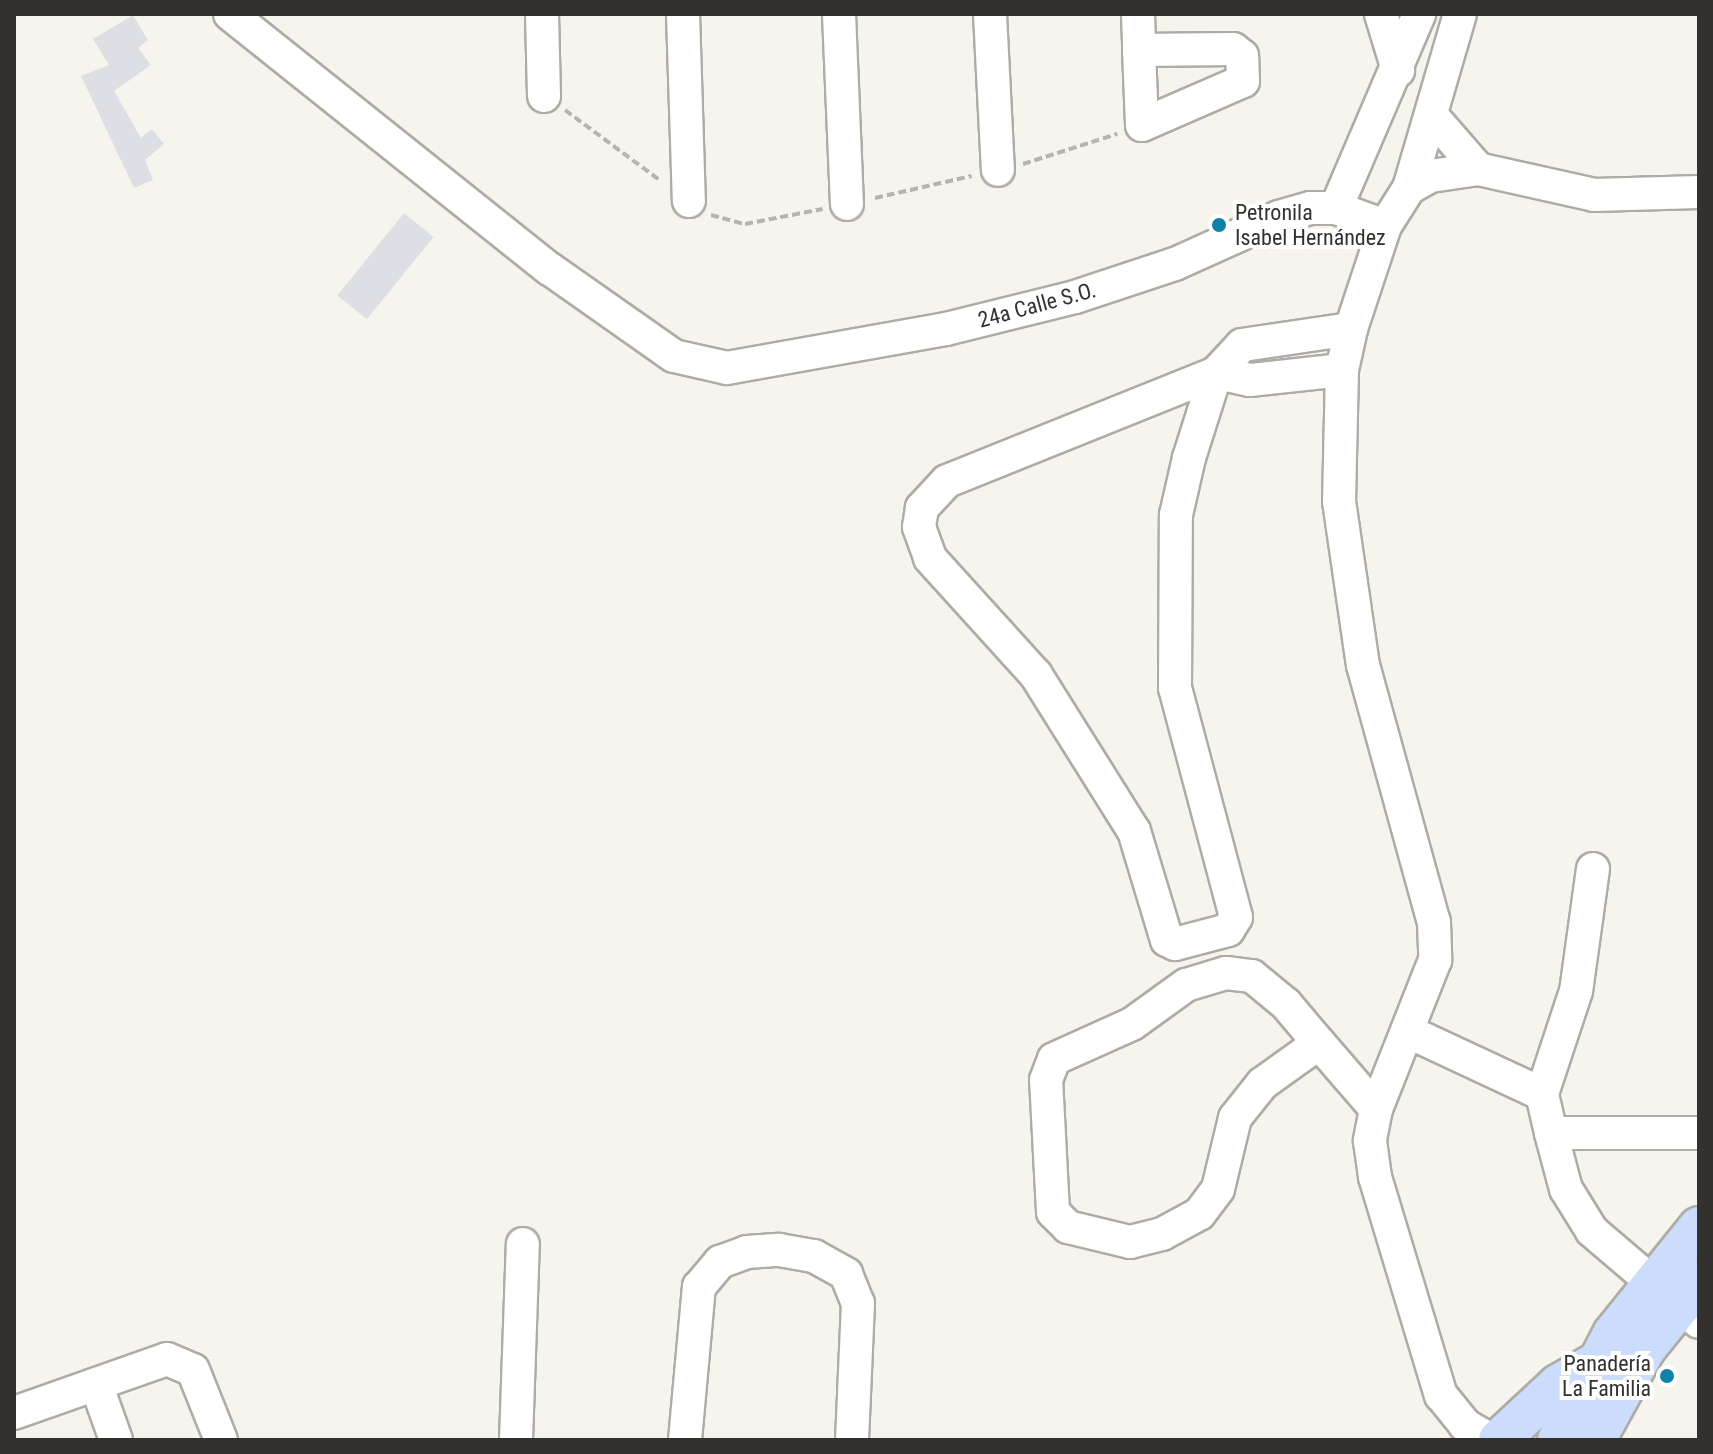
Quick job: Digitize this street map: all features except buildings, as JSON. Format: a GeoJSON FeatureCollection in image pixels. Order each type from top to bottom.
{"type":"FeatureCollection","features":[{"type":"Feature","properties":{"kind":"main road"},"geometry":{"type":"LineString","coordinates":[[1595,1440],[1645,1349],[1681,1299],[1699,1227]]}},
{"type":"Feature","properties":{"kind":"main road"},"geometry":{"type":"LineString","coordinates":[[1499,1440],[1558,1385],[1594,1364],[1681,1299]]}},
{"type":"Feature","properties":{"kind":"main road"},"geometry":{"type":"LineString","coordinates":[[1558,1440],[1594,1364]]}},
{"type":"Feature","properties":{"kind":"street","name":"24a Calle S.O."},"geometry":{"type":"LineString","coordinates":[[230,14],[550,269],[674,356],[727,368],[946,329],[1075,297],[1175,264],[1279,217],[1336,208]]}},
{"type":"Feature","properties":{"kind":"street"},"geometry":{"type":"LineString","coordinates":[[542,14],[544,96]]}},
{"type":"Feature","properties":{"kind":"street"},"geometry":{"type":"LineString","coordinates":[[683,14],[689,201]]}},
{"type":"Feature","properties":{"kind":"street"},"geometry":{"type":"LineString","coordinates":[[839,14],[847,204]]}},
{"type":"Feature","properties":{"kind":"street"},"geometry":{"type":"LineString","coordinates":[[990,14],[998,170]]}},
{"type":"Feature","properties":{"kind":"street"},"geometry":{"type":"LineString","coordinates":[[1138,14],[1139,50]]}},
{"type":"Feature","properties":{"kind":"street"},"geometry":{"type":"LineString","coordinates":[[1381,14],[1398,70]]}},
{"type":"Feature","properties":{"kind":"street"},"geometry":{"type":"LineString","coordinates":[[1385,226],[1336,208],[1398,70],[1419,14]]}},
{"type":"Feature","properties":{"kind":"street"},"geometry":{"type":"LineString","coordinates":[[1460,14],[1409,188],[1385,226],[1351,329],[1342,370],[1339,501],[1347,583],[1363,665],[1434,922],[1435,960],[1376,1109],[1370,1141],[1375,1177],[1441,1395],[1465,1425],[1491,1440]]}},
{"type":"Feature","properties":{"kind":"street"},"geometry":{"type":"LineString","coordinates":[[1432,116],[1478,169]]}},
{"type":"Feature","properties":{"kind":"street"},"geometry":{"type":"LineString","coordinates":[[1409,188],[1431,176],[1478,169],[1594,195],[1699,192]]}},
{"type":"Feature","properties":{"kind":"street"},"geometry":{"type":"LineString","coordinates":[[1216,373],[1176,515],[1172,640],[1175,688],[1190,760],[1236,917],[1228,930],[1175,944],[1167,940],[1143,849],[1114,797],[1036,675],[930,558],[919,527],[929,496],[947,481],[1216,373],[1242,345],[1351,329]]}},
{"type":"Feature","properties":{"kind":"street"},"geometry":{"type":"LineString","coordinates":[[1216,373],[1250,380],[1342,370]]}},
{"type":"Feature","properties":{"kind":"street"},"geometry":{"type":"LineString","coordinates":[[1593,869],[1576,991],[1542,1094],[1566,1189],[1592,1231],[1681,1299]]}},
{"type":"Feature","properties":{"kind":"street"},"geometry":{"type":"LineString","coordinates":[[1319,1043],[1262,1084],[1235,1118],[1218,1189],[1199,1214],[1162,1234],[1130,1242],[1068,1227],[1053,1212],[1046,1080],[1054,1059],[1132,1024],[1186,985],[1226,973],[1252,976],[1319,1043],[1376,1109]]}},
{"type":"Feature","properties":{"kind":"street"},"geometry":{"type":"LineString","coordinates":[[1409,1032],[1542,1094]]}},
{"type":"Feature","properties":{"kind":"street"},"geometry":{"type":"LineString","coordinates":[[1551,1133],[1699,1133]]}},
{"type":"Feature","properties":{"kind":"street"},"geometry":{"type":"LineString","coordinates":[[516,1440],[523,1244]]}},
{"type":"Feature","properties":{"kind":"street"},"geometry":{"type":"LineString","coordinates":[[685,1440],[699,1287],[720,1262],[747,1252],[779,1250],[814,1256],[846,1274],[858,1303],[852,1440]]}},
{"type":"Feature","properties":{"kind":"street"},"geometry":{"type":"LineString","coordinates":[[14,1413],[167,1359],[193,1370],[221,1440]]}},
{"type":"Feature","properties":{"kind":"street"},"geometry":{"type":"LineString","coordinates":[[96,1384],[116,1440]]}},
{"type":"Feature","properties":{"kind":"place","name":"Petronila Isabel Hernández"},"geometry":{"type":"Point","coordinates":[1219,225]}},
{"type":"Feature","properties":{"kind":"place","name":"Panadería La Familia"},"geometry":{"type":"Point","coordinates":[1667,1376]}}]}
